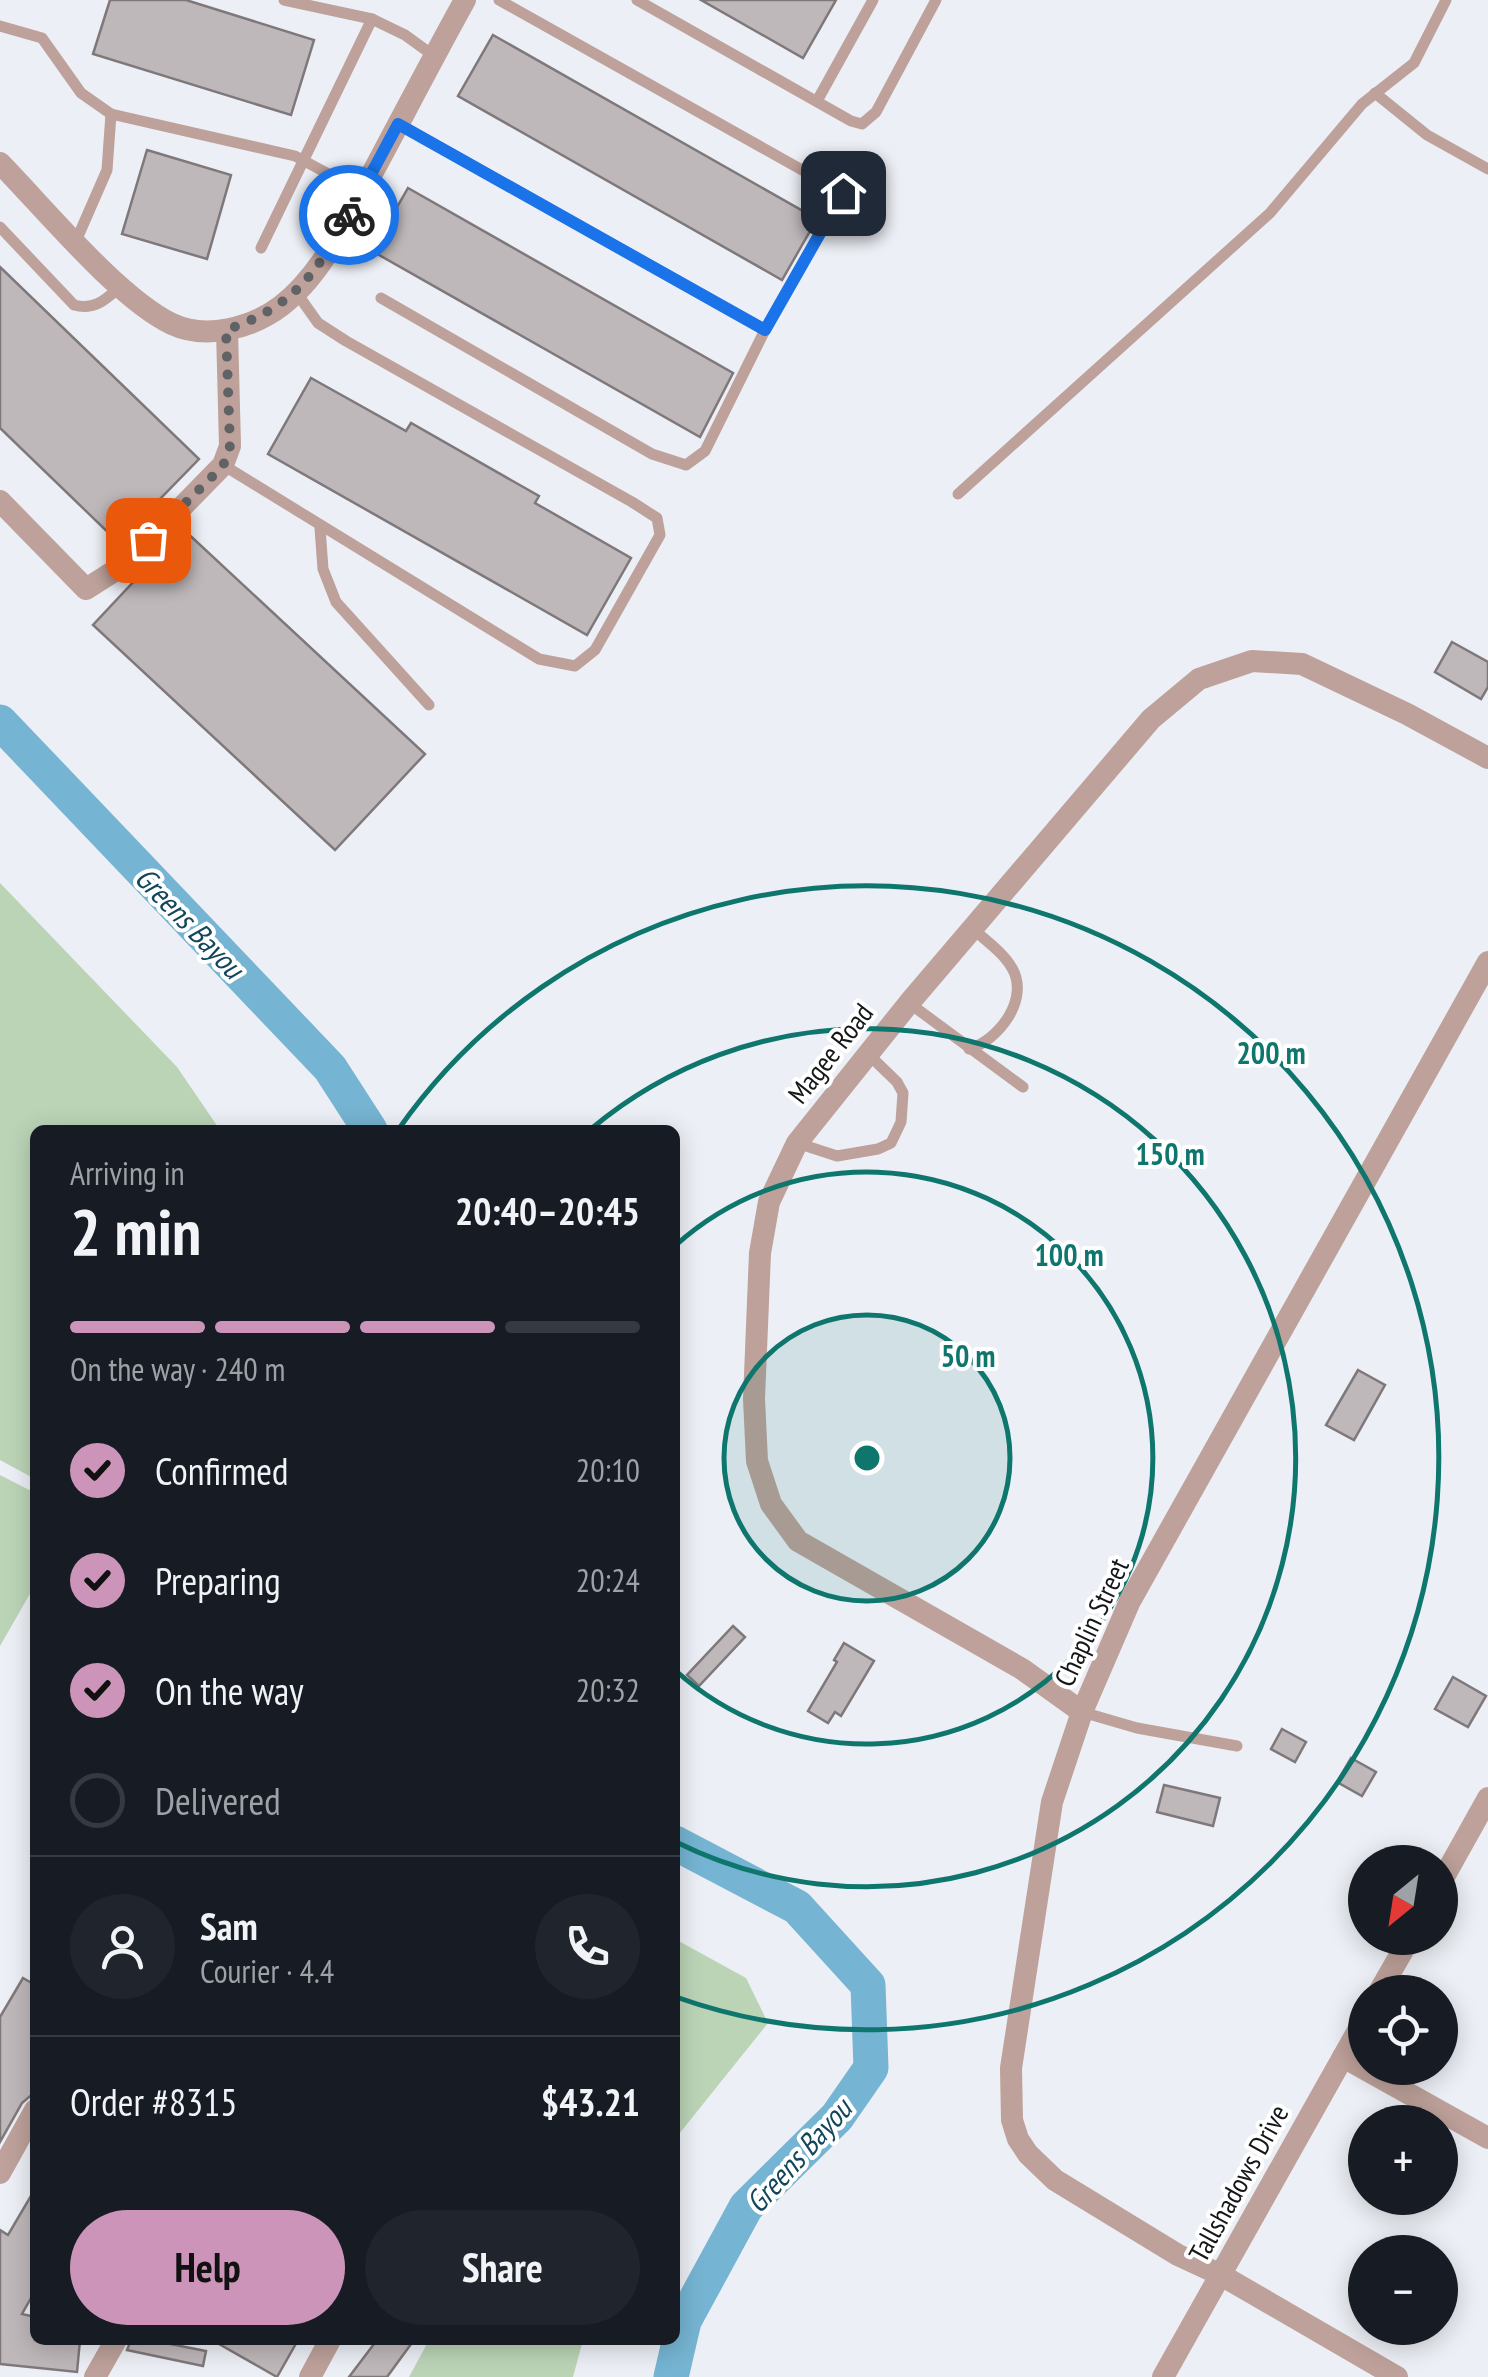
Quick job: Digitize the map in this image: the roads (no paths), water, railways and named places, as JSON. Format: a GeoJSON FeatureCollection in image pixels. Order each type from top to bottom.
{"type":"FeatureCollection","features":[{"type":"Feature","properties":{"kind":"street"},"geometry":{"type":"LineString","coordinates":[[0,163],[144,306],[177,326],[226,330],[280,307],[328,251],[464,0]]}},
{"type":"Feature","properties":{"kind":"street"},"geometry":{"type":"LineString","coordinates":[[0,501],[86,589],[126,563],[223,466],[230,446],[226,330]]}},
{"type":"Feature","properties":{"kind":"street","name":"Magee Road"},"geometry":{"type":"LineString","coordinates":[[1082,1712],[1022,1669],[798,1541],[771,1504],[757,1461],[754,1399],[760,1253],[769,1202],[797,1143],[867,1053],[1151,719],[1199,679],[1252,661],[1302,664],[1488,758]]}},
{"type":"Feature","properties":{"kind":"street","name":"Chaplin Street"},"geometry":{"type":"LineString","coordinates":[[1397,2377],[1221,2275],[1178,2255],[1055,2180],[1028,2154],[1012,2120],[1011,2068],[1052,1802],[1082,1712],[1130,1601],[1488,962]]}},
{"type":"Feature","properties":{"kind":"street"},"geometry":{"type":"LineString","coordinates":[[1458,1851],[1488,1798]]}},
{"type":"Feature","properties":{"kind":"street"},"geometry":{"type":"LineString","coordinates":[[1467,1835],[1488,1848]]}},
{"type":"Feature","properties":{"kind":"street","name":"Tallshadows Drive"},"geometry":{"type":"LineString","coordinates":[[1164,2377],[1348,2048]]}},
{"type":"Feature","properties":{"kind":"street"},"geometry":{"type":"LineString","coordinates":[[1343,2057],[1488,2138]]}},
{"type":"Feature","properties":{"kind":"street"},"geometry":{"type":"LineString","coordinates":[[0,2174],[30,2119]]}},
{"type":"Feature","properties":{"kind":"street"},"geometry":{"type":"LineString","coordinates":[[96,2377],[113,2345]]}},
{"type":"Feature","properties":{"kind":"street"},"geometry":{"type":"LineString","coordinates":[[310,2377],[327,2345]]}},
{"type":"Feature","properties":{"kind":"lane"},"geometry":{"type":"LineString","coordinates":[[284,0],[372,19],[405,35],[434,56]]}},
{"type":"Feature","properties":{"kind":"lane"},"geometry":{"type":"LineString","coordinates":[[381,298],[652,454],[686,465],[705,451],[765,330],[843,193],[499,0]]}},
{"type":"Feature","properties":{"kind":"lane"},"geometry":{"type":"LineString","coordinates":[[637,0],[862,124],[870,120],[936,0]]}},
{"type":"Feature","properties":{"kind":"lane"},"geometry":{"type":"LineString","coordinates":[[817,102],[873,0]]}},
{"type":"Feature","properties":{"kind":"lane"},"geometry":{"type":"LineString","coordinates":[[958,494],[1270,213],[1362,104],[1414,63],[1446,0]]}},
{"type":"Feature","properties":{"kind":"lane"},"geometry":{"type":"LineString","coordinates":[[261,248],[372,19]]}},
{"type":"Feature","properties":{"kind":"lane"},"geometry":{"type":"LineString","coordinates":[[0,26],[42,38],[81,93],[111,114],[294,156],[362,192]]}},
{"type":"Feature","properties":{"kind":"lane"},"geometry":{"type":"LineString","coordinates":[[1375,93],[1427,135],[1488,169]]}},
{"type":"Feature","properties":{"kind":"lane"},"geometry":{"type":"LineString","coordinates":[[76,241],[107,170],[111,114]]}},
{"type":"Feature","properties":{"kind":"lane"},"geometry":{"type":"LineString","coordinates":[[398,124],[765,330]]}},
{"type":"Feature","properties":{"kind":"lane"},"geometry":{"type":"LineString","coordinates":[[0,228],[74,305],[98,305],[121,286]]}},
{"type":"Feature","properties":{"kind":"lane"},"geometry":{"type":"LineString","coordinates":[[223,466],[539,659],[575,666],[595,650],[660,535],[657,518],[632,502],[346,342],[318,323],[295,292]]}},
{"type":"Feature","properties":{"kind":"lane"},"geometry":{"type":"LineString","coordinates":[[320,528],[323,569],[336,602],[429,705]]}},
{"type":"Feature","properties":{"kind":"lane"},"geometry":{"type":"LineString","coordinates":[[969,1049],[987,1042],[1003,1027],[1016,990],[1014,970],[972,928]]}},
{"type":"Feature","properties":{"kind":"lane"},"geometry":{"type":"LineString","coordinates":[[909,1003],[1023,1087]]}},
{"type":"Feature","properties":{"kind":"lane"},"geometry":{"type":"LineString","coordinates":[[797,1143],[837,1156],[891,1143],[901,1122],[904,1094],[898,1082],[867,1053]]}},
{"type":"Feature","properties":{"kind":"lane"},"geometry":{"type":"LineString","coordinates":[[1082,1712],[1137,1728],[1236,1746]]}},
{"type":"Feature","properties":{"kind":"waterway","name":"Greens Bayou"},"geometry":{"type":"LineString","coordinates":[[0,722],[330,1068],[367,1125]]}},
{"type":"Feature","properties":{"kind":"waterway","name":"Greens Bayou"},"geometry":{"type":"LineString","coordinates":[[680,1846],[797,1907],[868,1985],[871,2068],[837,2117],[746,2207],[684,2321],[680,2338]]}},
{"type":"Feature","properties":{"kind":"waterway","name":"Greens Bayou"},"geometry":{"type":"LineString","coordinates":[[671,2377],[678,2345]]}}]}
